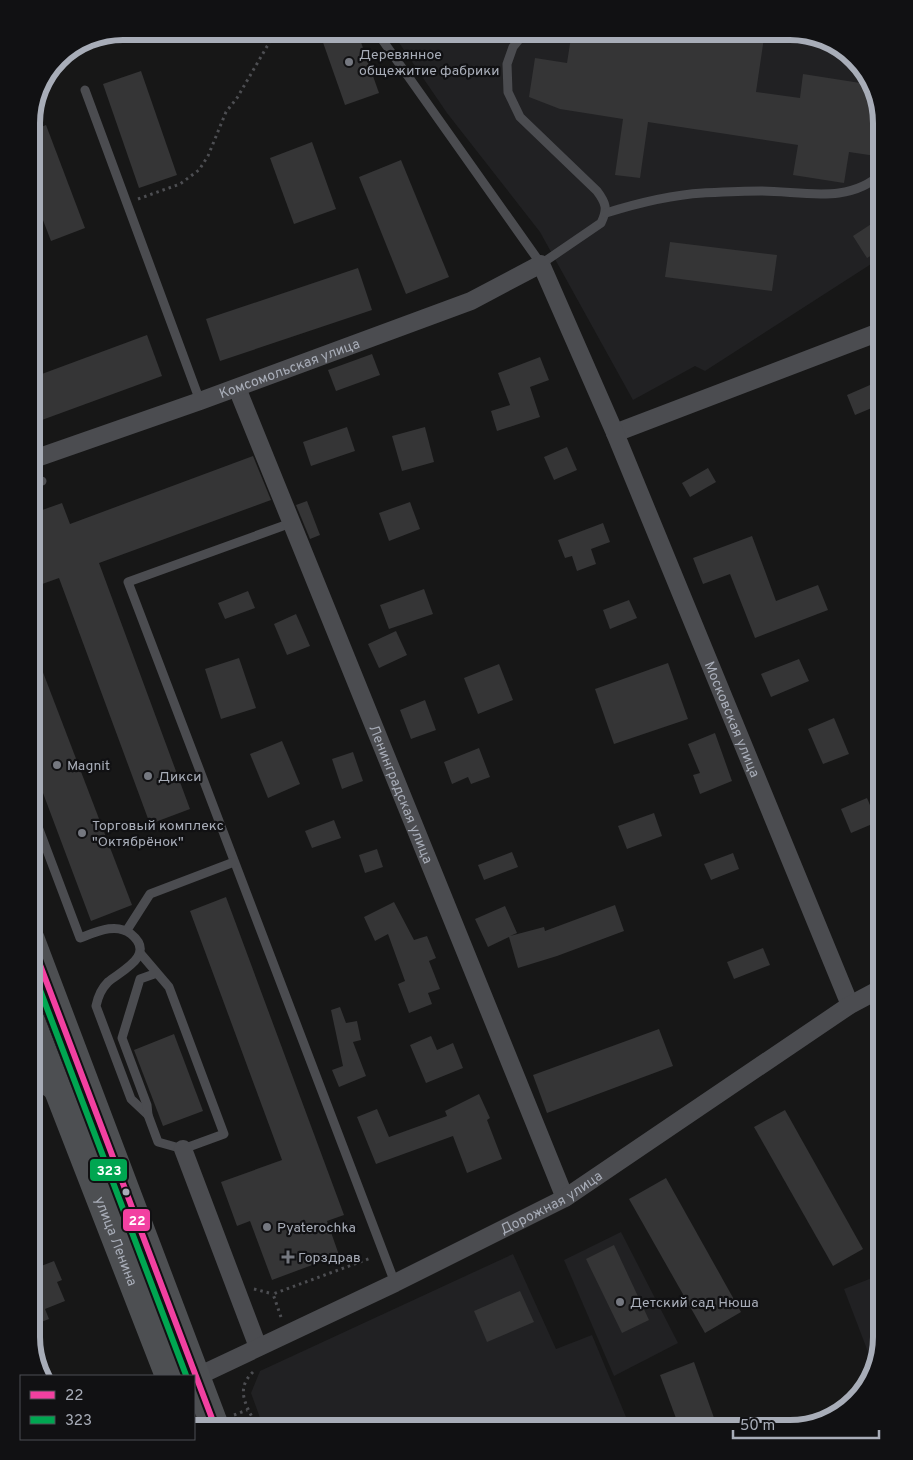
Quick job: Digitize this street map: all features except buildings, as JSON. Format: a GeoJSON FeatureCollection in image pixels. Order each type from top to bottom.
{"type":"FeatureCollection","features":[{"type":"Feature","properties":{"kind":"main road","name":"улица Ленина"},"geometry":{"type":"LineString","coordinates":[[40,964],[194,1375]]}},
{"type":"Feature","properties":{"kind":"main road","name":"улица Ленина"},"geometry":{"type":"LineString","coordinates":[[40,1044],[169,1375]]}},
{"type":"Feature","properties":{"kind":"main road","name":"улица Ленина"},"geometry":{"type":"LineString","coordinates":[[195,1378],[212,1420]]}},
{"type":"Feature","properties":{"kind":"street","name":"Комсомольская улица"},"geometry":{"type":"LineString","coordinates":[[40,457],[237,388],[472,301],[541,264]]}},
{"type":"Feature","properties":{"kind":"street","name":"Московская улица"},"geometry":{"type":"LineString","coordinates":[[541,264],[615,433],[850,1005]]}},
{"type":"Feature","properties":{"kind":"street"},"geometry":{"type":"LineString","coordinates":[[615,433],[873,334]]}},
{"type":"Feature","properties":{"kind":"street","name":"Ленинградская улица"},"geometry":{"type":"LineString","coordinates":[[237,388],[565,1198]]}},
{"type":"Feature","properties":{"kind":"street","name":"Дорожная улица"},"geometry":{"type":"LineString","coordinates":[[195,1378],[395,1284],[565,1198],[850,1005],[873,993]]}},
{"type":"Feature","properties":{"kind":"street"},"geometry":{"type":"LineString","coordinates":[[183,1149],[258,1347]]}},
{"type":"Feature","properties":{"kind":"lane"},"geometry":{"type":"LineString","coordinates":[[382,40],[541,264],[601,223],[606,213],[605,202],[596,190],[520,117],[508,92],[507,64],[513,47],[519,40]]}},
{"type":"Feature","properties":{"kind":"lane"},"geometry":{"type":"LineString","coordinates":[[85,90],[200,401]]}},
{"type":"Feature","properties":{"kind":"lane"},"geometry":{"type":"LineString","coordinates":[[606,213],[648,200],[701,193],[762,191],[815,195],[846,193],[873,181]]}},
{"type":"Feature","properties":{"kind":"lane"},"geometry":{"type":"LineString","coordinates":[[291,523],[128,582],[395,1284]]}},
{"type":"Feature","properties":{"kind":"lane"},"geometry":{"type":"LineString","coordinates":[[40,832],[80,938],[101,930],[115,928],[127,930],[139,942],[140,953],[169,987],[224,1134],[183,1149],[158,1142],[148,1115],[147,1105],[122,1038],[140,980],[156,973]]}},
{"type":"Feature","properties":{"kind":"lane"},"geometry":{"type":"LineString","coordinates":[[127,930],[150,894],[234,862]]}},
{"type":"Feature","properties":{"kind":"lane"},"geometry":{"type":"LineString","coordinates":[[140,953],[131,968],[109,982],[99,994],[96,1006],[131,1099],[148,1115]]}},
{"type":"Feature","properties":{"kind":"lane"},"geometry":{"type":"LineString","coordinates":[[40,1087],[51,1095],[66,1112]]}},
{"type":"Feature","properties":{"kind":"path"},"geometry":{"type":"LineString","coordinates":[[127,203],[180,184],[198,170],[208,156],[226,112],[237,98],[271,40]]}},
{"type":"Feature","properties":{"kind":"path"},"geometry":{"type":"LineString","coordinates":[[280,1313],[273,1294],[383,1253]]}},
{"type":"Feature","properties":{"kind":"path"},"geometry":{"type":"LineString","coordinates":[[247,1410],[253,1420]]}},
{"type":"Feature","properties":{"kind":"shaded area"},"geometry":{"type":"Polygon","coordinates":[[[397,40],[795,40],[816,44],[836,54],[852,68],[864,86],[870,102],[873,123],[873,263],[705,371],[695,366],[633,400],[540,232],[447,113],[397,40]]]}},
{"type":"Feature","properties":{"kind":"shaded area","name":"Детский сад Нюша"},"geometry":{"type":"Polygon","coordinates":[[[621,1232],[678,1343],[614,1376],[564,1260],[621,1232]]]}},
{"type":"Feature","properties":{"kind":"shaded area"},"geometry":{"type":"Polygon","coordinates":[[[513,1254],[556,1349],[592,1335],[627,1420],[261,1420],[251,1393],[260,1371],[513,1254]]]}},
{"type":"Feature","properties":{"kind":"shaded area"},"geometry":{"type":"Polygon","coordinates":[[[873,1278],[873,1337],[870,1357],[844,1289],[873,1278]]]}},
{"type":"Feature","properties":{"kind":"transit line","name":"22"},"geometry":{"type":"LineString","coordinates":[[40,965],[213,1420]]}},
{"type":"Feature","properties":{"kind":"transit line","name":"323"},"geometry":{"type":"LineString","coordinates":[[40,990],[186,1375]]}},
{"type":"Feature","properties":{"kind":"place","name":"Деревянное общежитие фабрики"},"geometry":{"type":"Point","coordinates":[349,62]}},
{"type":"Feature","properties":{"kind":"place","name":"Magnit"},"geometry":{"type":"Point","coordinates":[57,765]}},
{"type":"Feature","properties":{"kind":"place","name":"Дикси"},"geometry":{"type":"Point","coordinates":[148,776]}},
{"type":"Feature","properties":{"kind":"place","name":"Торговый комплекс \"Октябрёнок\""},"geometry":{"type":"Point","coordinates":[82,833]}},
{"type":"Feature","properties":{"kind":"place","name":"Pyaterochka"},"geometry":{"type":"Point","coordinates":[267,1227]}},
{"type":"Feature","properties":{"kind":"place","name":"Горздрав"},"geometry":{"type":"Point","coordinates":[288,1257]}},
{"type":"Feature","properties":{"kind":"place","name":"Детский сад Нюша"},"geometry":{"type":"Point","coordinates":[620,1302]}}]}
